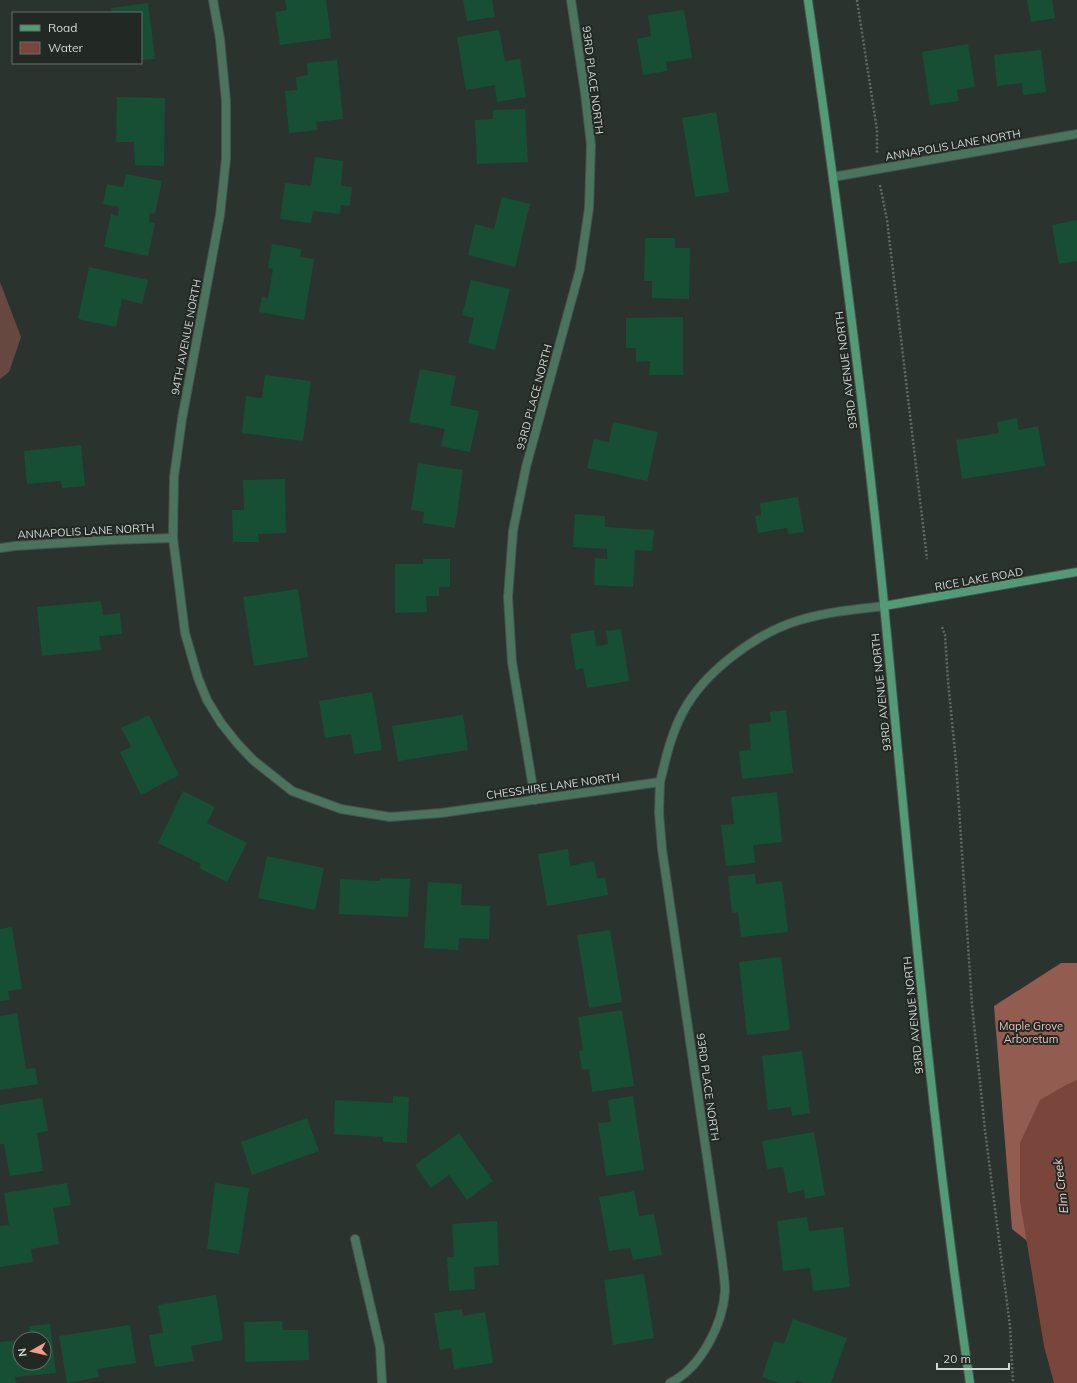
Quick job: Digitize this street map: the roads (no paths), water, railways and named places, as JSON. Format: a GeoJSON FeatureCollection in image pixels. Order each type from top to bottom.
{"type":"FeatureCollection","features":[{"type":"Feature","properties":{"kind":"main road","name":"93RD AVENUE NORTH"},"geometry":{"type":"LineString","coordinates":[[808,0],[833,177],[864,424],[884,606],[912,906],[934,1117],[970,1383]]}},
{"type":"Feature","properties":{"kind":"main road","name":"RICE LAKE ROAD"},"geometry":{"type":"LineString","coordinates":[[884,606],[1077,572]]}},
{"type":"Feature","properties":{"kind":"street","name":"94TH AVENUE NORTH"},"geometry":{"type":"LineString","coordinates":[[198,678],[185,633],[173,538],[174,477],[180,434],[220,215],[226,159],[226,100],[220,39],[213,0]]}},
{"type":"Feature","properties":{"kind":"street","name":"93RD PLACE NORTH"},"geometry":{"type":"LineString","coordinates":[[535,800],[512,662],[508,597],[513,531],[523,481],[580,269],[590,208],[591,145],[571,0]]}},
{"type":"Feature","properties":{"kind":"street","name":"ANNAPOLIS LANE NORTH"},"geometry":{"type":"LineString","coordinates":[[833,177],[1077,134]]}},
{"type":"Feature","properties":{"kind":"street","name":"ANNAPOLIS LANE NORTH"},"geometry":{"type":"LineString","coordinates":[[0,548],[111,540],[173,538]]}},
{"type":"Feature","properties":{"kind":"street"},"geometry":{"type":"LineString","coordinates":[[660,782],[671,741],[683,712],[699,689],[718,669],[734,656],[772,632],[800,620],[838,612],[884,606]]}},
{"type":"Feature","properties":{"kind":"street","name":"CHESSHIRE LANE NORTH"},"geometry":{"type":"LineString","coordinates":[[198,678],[207,700],[221,722],[237,743],[254,760],[292,791],[341,809],[390,817],[441,813],[660,782]]}},
{"type":"Feature","properties":{"kind":"street","name":"93RD PLACE NORTH"},"geometry":{"type":"LineString","coordinates":[[660,782],[659,813],[662,849],[722,1260],[725,1291],[720,1320],[708,1345],[695,1362],[673,1382]]}},
{"type":"Feature","properties":{"kind":"street"},"geometry":{"type":"LineString","coordinates":[[355,1239],[380,1347],[382,1383]]}},
{"type":"Feature","properties":{"kind":"water","name":"Elm Creek"},"geometry":{"type":"Polygon","coordinates":[[[1077,1080],[1077,1383],[1054,1383],[1044,1346],[1020,1201],[1020,1143],[1040,1100],[1077,1080]]]}},
{"type":"Feature","properties":{"kind":"park label","name":"Maple Grove Arboretum"},"geometry":{"type":"Point","coordinates":[1031,1032]}}]}
